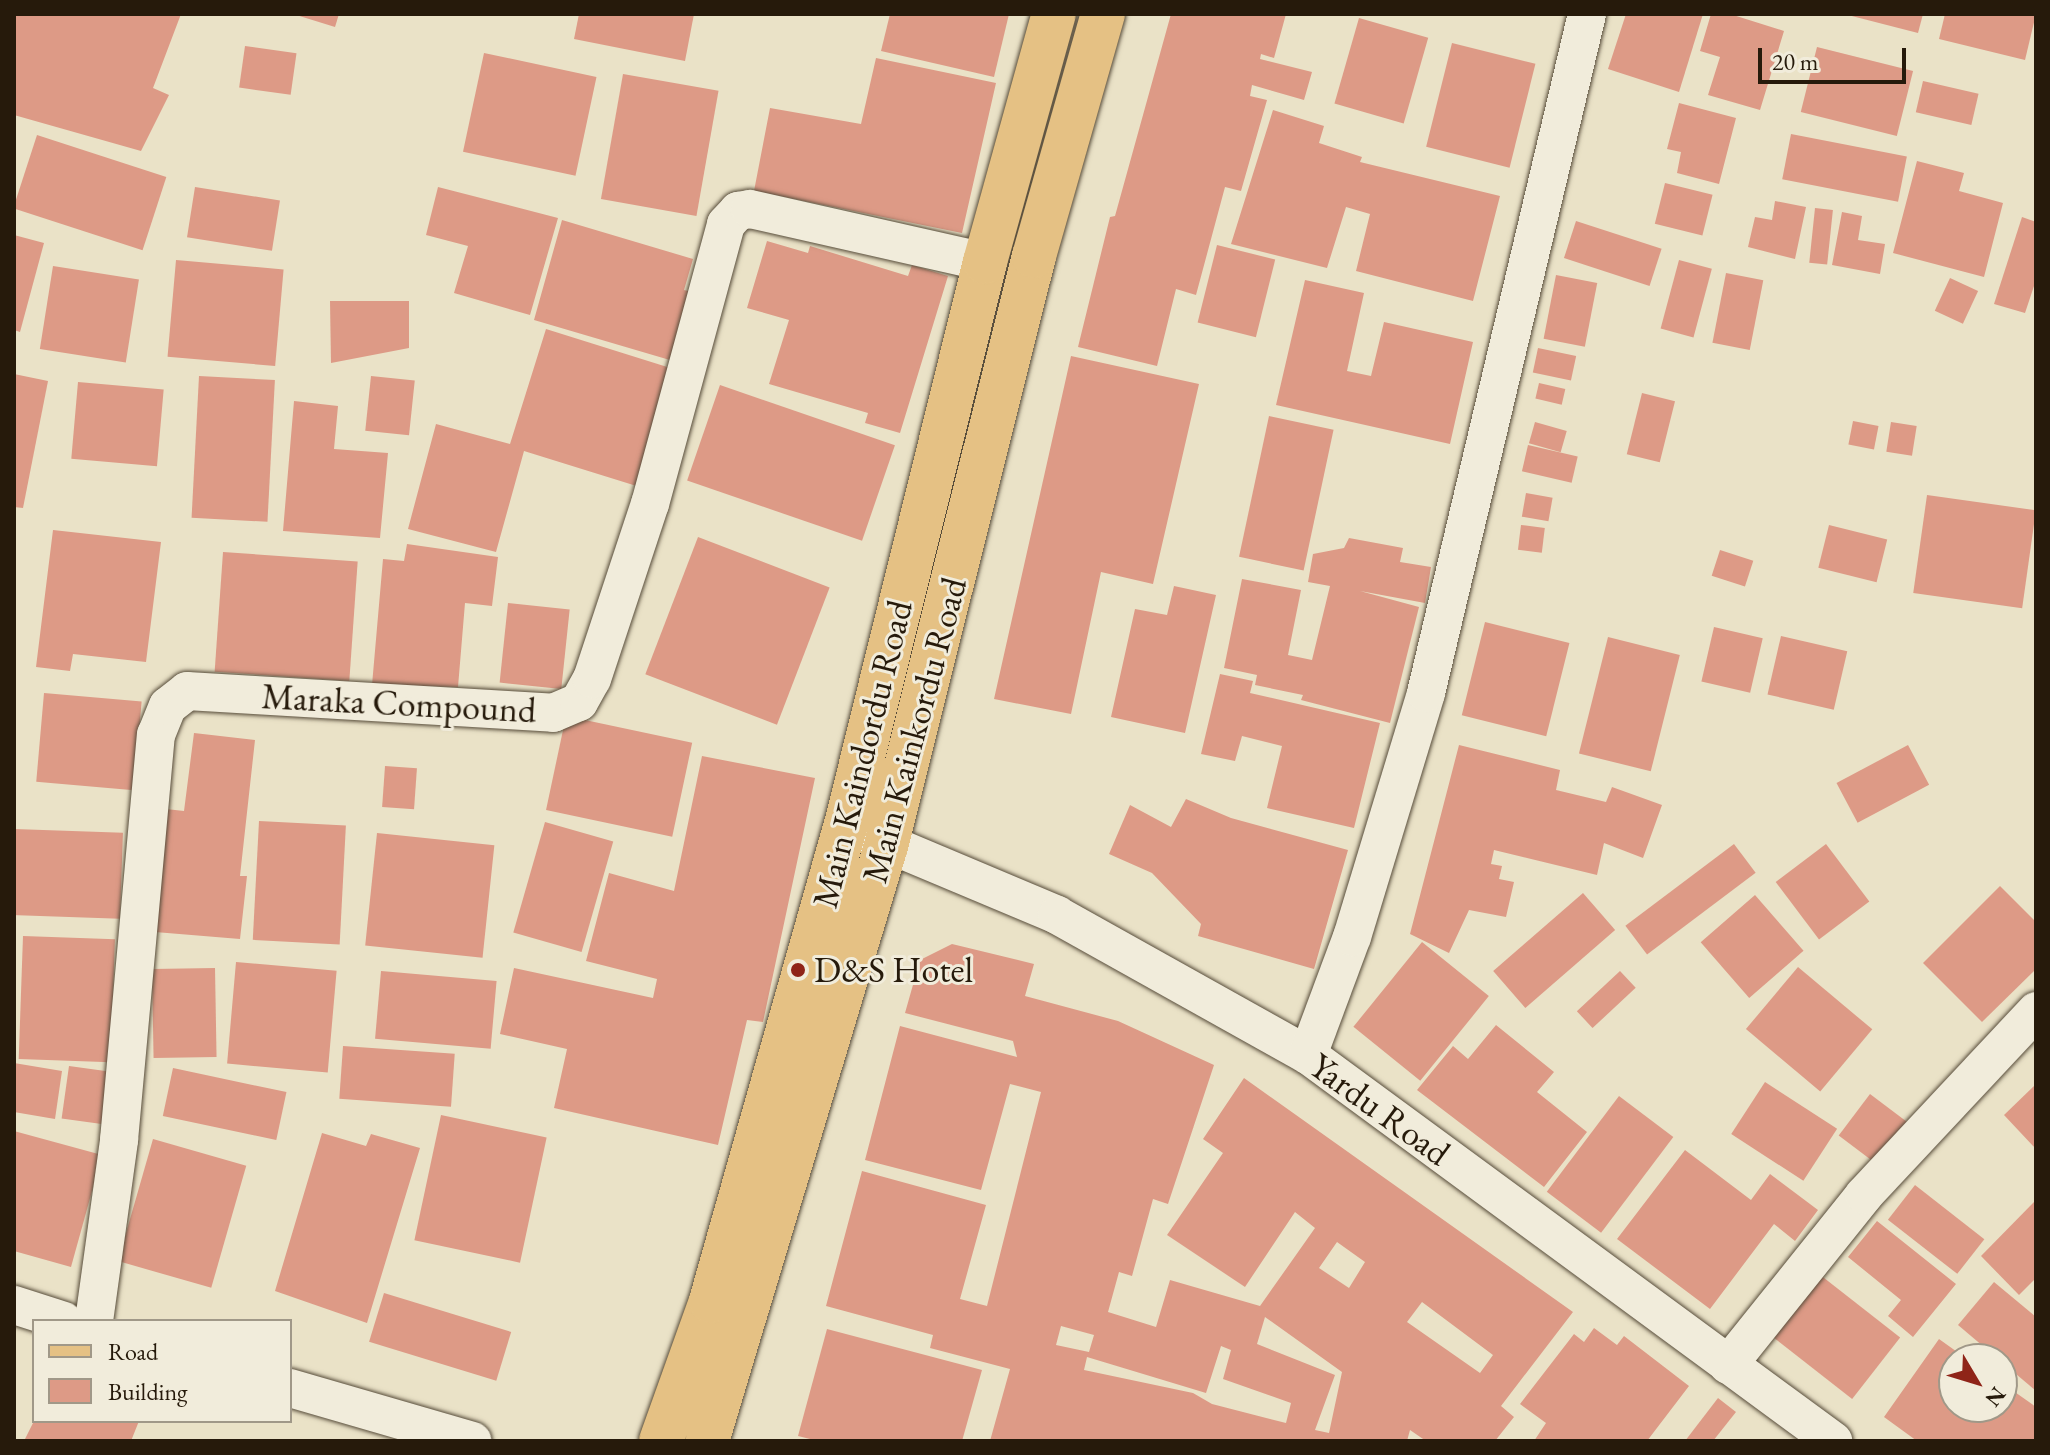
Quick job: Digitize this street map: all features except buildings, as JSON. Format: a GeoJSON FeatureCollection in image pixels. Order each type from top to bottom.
{"type":"FeatureCollection","features":[{"type":"Feature","properties":{"kind":"main road","name":"Main Kaindordu Road"},"geometry":{"type":"LineString","coordinates":[[661,1441],[711,1301],[846,825],[985,262],[1054,14]]}},
{"type":"Feature","properties":{"kind":"main road","name":"Main Kainkordu Road"},"geometry":{"type":"LineString","coordinates":[[707,1441],[886,846],[1053,192],[1103,14]]}},
{"type":"Feature","properties":{"kind":"main road"},"geometry":{"type":"LineString","coordinates":[[1008,180],[1053,192]]}},
{"type":"Feature","properties":{"kind":"street"},"geometry":{"type":"LineString","coordinates":[[1308,1055],[1352,937],[1426,693],[1587,14]]}},
{"type":"Feature","properties":{"kind":"street","name":"Maraka Compound"},"geometry":{"type":"LineString","coordinates":[[94,1319],[119,1140],[156,735],[168,706],[187,691],[553,713],[579,702],[592,679],[650,504],[726,224],[738,211],[750,209],[985,262]]}},
{"type":"Feature","properties":{"kind":"street","name":"Yardu Road"},"geometry":{"type":"LineString","coordinates":[[846,825],[886,846],[1057,915],[1308,1055],[1833,1441]]}},
{"type":"Feature","properties":{"kind":"street"},"geometry":{"type":"LineString","coordinates":[[1728,1365],[1864,1195],[2036,1011]]}},
{"type":"Feature","properties":{"kind":"street"},"geometry":{"type":"LineString","coordinates":[[16,1311],[54,1319]]}},
{"type":"Feature","properties":{"kind":"street"},"geometry":{"type":"LineString","coordinates":[[292,1389],[472,1441]]}},
{"type":"Feature","properties":{"kind":"place","name":"D&S Hotel"},"geometry":{"type":"Point","coordinates":[798,970]}}]}
